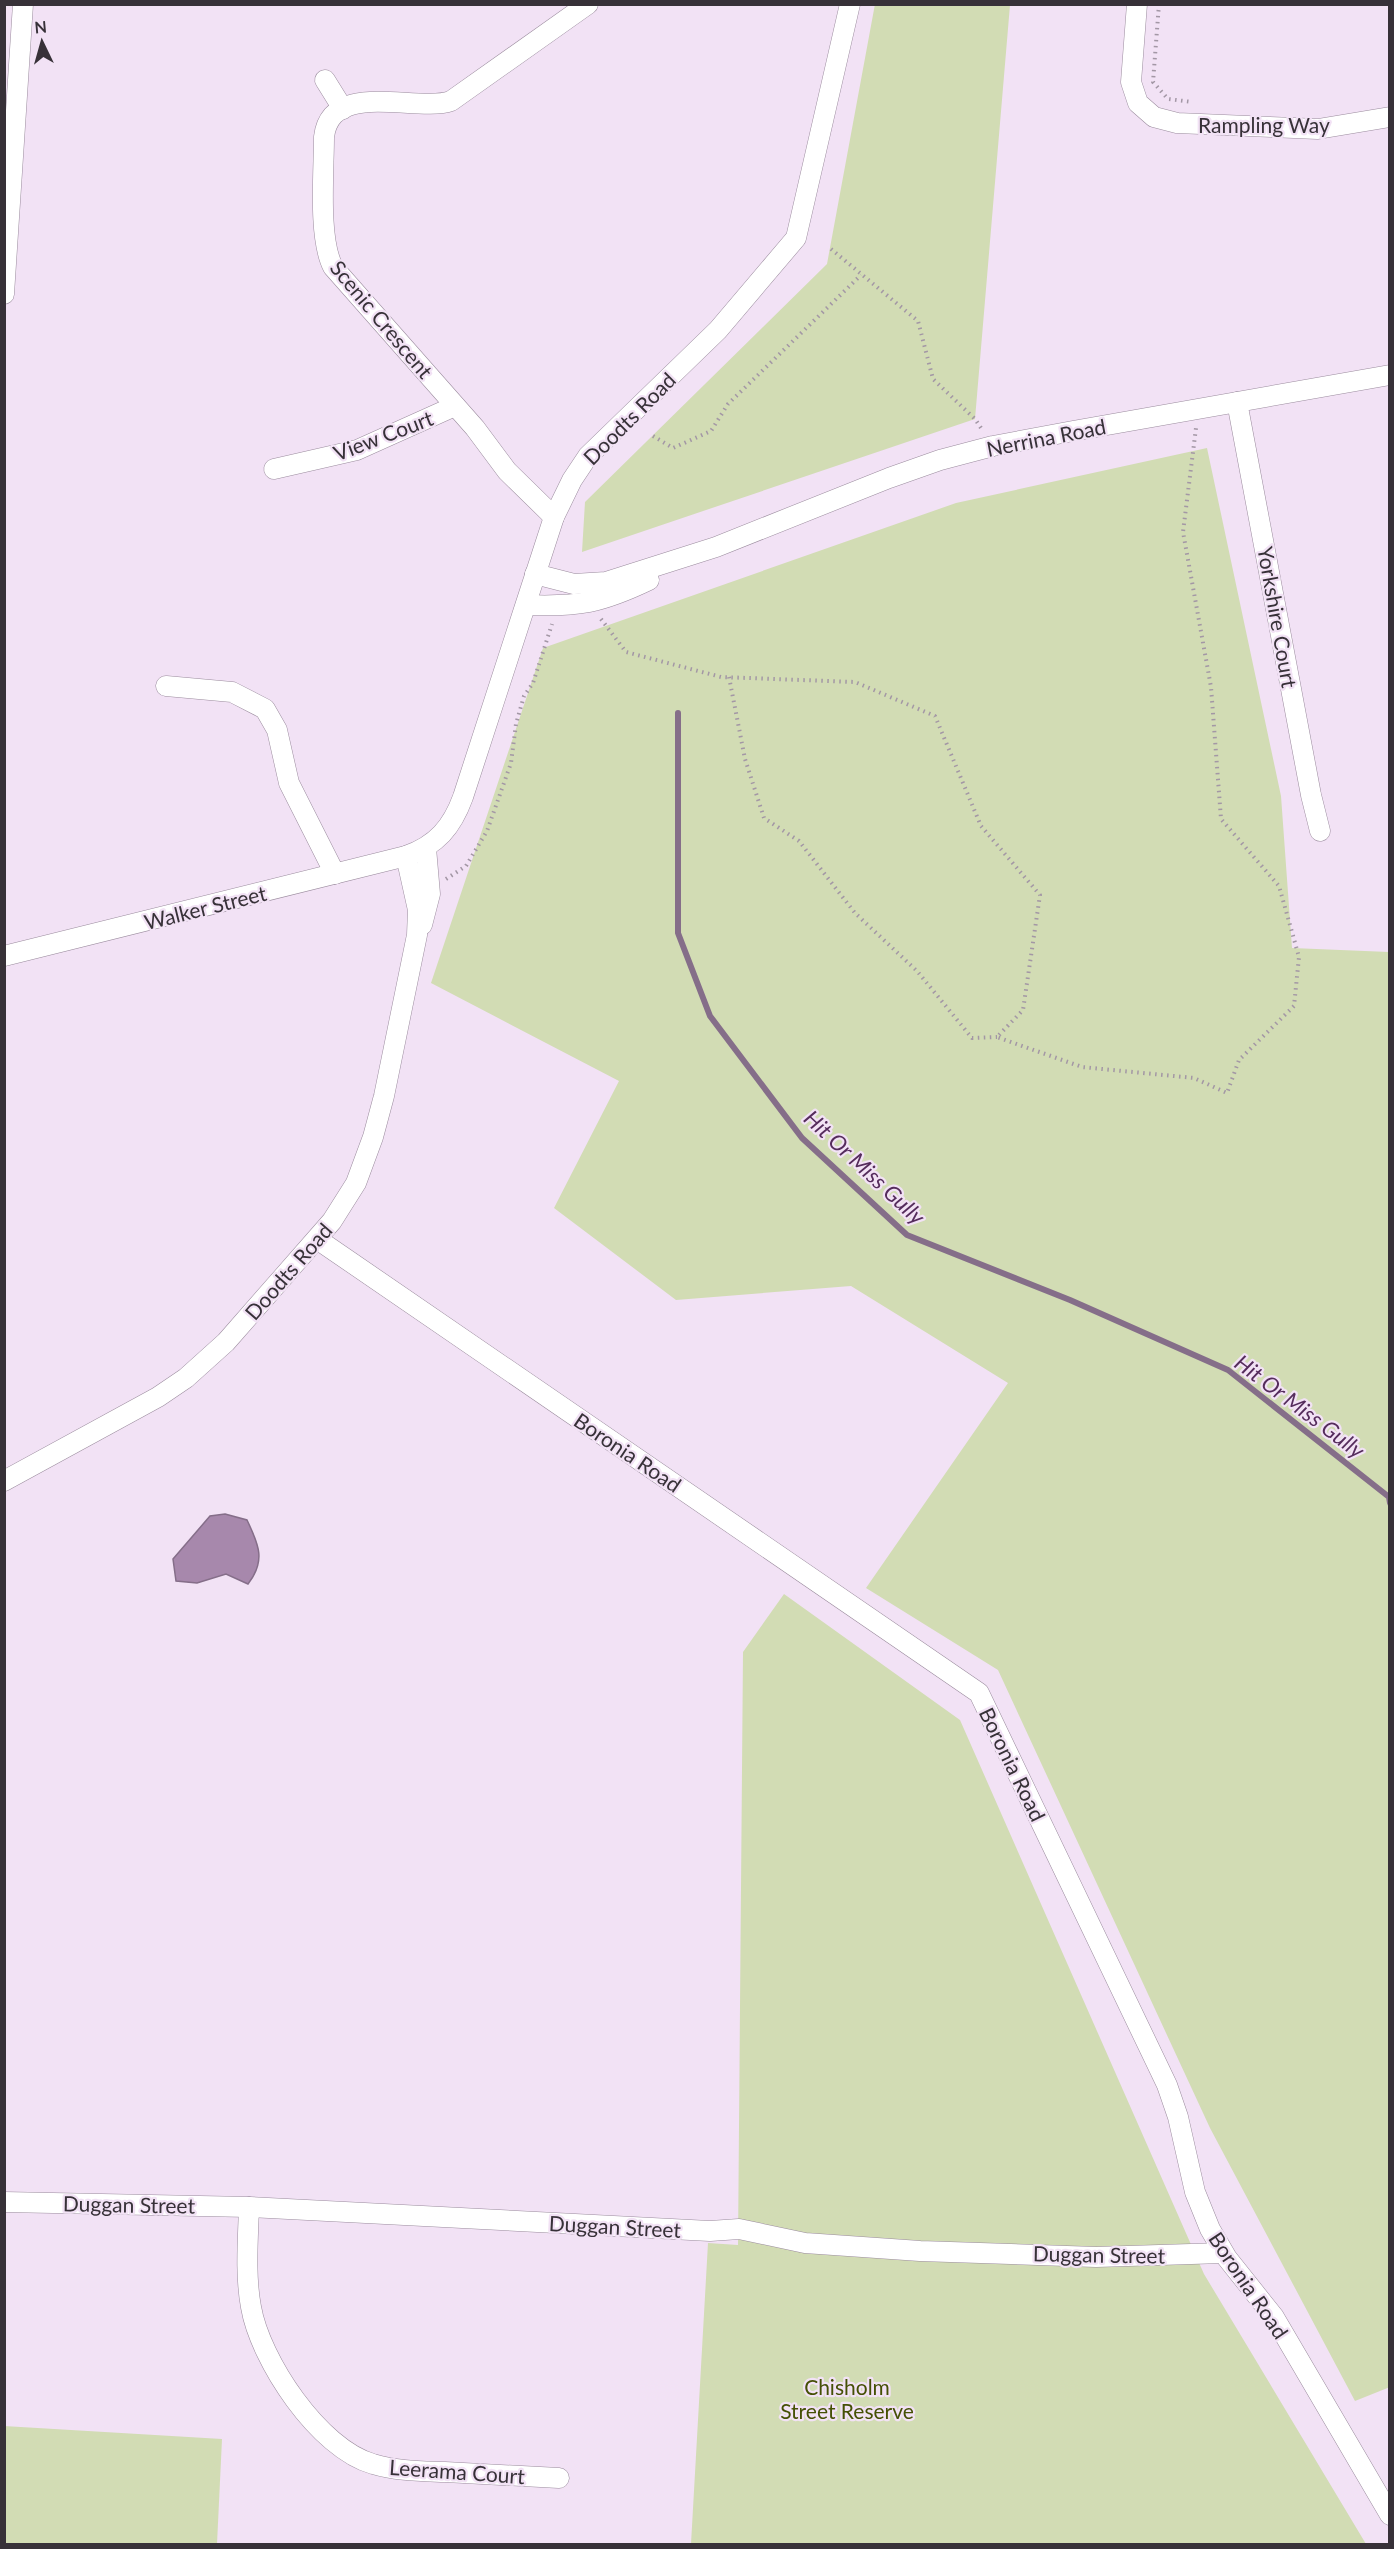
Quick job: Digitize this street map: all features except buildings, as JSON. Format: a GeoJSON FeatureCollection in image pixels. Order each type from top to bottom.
{"type":"FeatureCollection","features":[{"type":"Feature","properties":{"kind":"street"},"geometry":{"type":"LineString","coordinates":[[4,294],[11,103],[23,4]]}},
{"type":"Feature","properties":{"kind":"street"},"geometry":{"type":"LineString","coordinates":[[325,81],[343,109],[368,101],[438,104],[452,101],[588,4]]}},
{"type":"Feature","properties":{"kind":"street","name":"Doodts Road"},"geometry":{"type":"LineString","coordinates":[[5,1481],[158,1397],[186,1378],[226,1342],[317,1239],[347,1200],[366,1158],[384,1096],[414,947],[418,916],[406,856],[426,848],[448,829],[457,812],[554,517],[572,480],[588,456],[718,330],[796,238],[850,4]]}},
{"type":"Feature","properties":{"kind":"street","name":"Rampling Way"},"geometry":{"type":"LineString","coordinates":[[1137,4],[1131,82],[1133,94],[1142,108],[1159,119],[1177,123],[1318,129],[1389,117]]}},
{"type":"Feature","properties":{"kind":"street","name":"Scenic Crescent"},"geometry":{"type":"LineString","coordinates":[[343,109],[327,125],[324,137],[325,235],[331,262],[337,273],[455,406],[507,471],[554,517]]}},
{"type":"Feature","properties":{"kind":"street","name":"Nerrina Road"},"geometry":{"type":"LineString","coordinates":[[536,574],[574,584],[598,584],[631,576],[716,547],[940,460],[993,446],[1389,375]]}},
{"type":"Feature","properties":{"kind":"street","name":"Yorkshire Court"},"geometry":{"type":"LineString","coordinates":[[1237,402],[1311,795],[1320,831]]}},
{"type":"Feature","properties":{"kind":"street","name":"View Court"},"geometry":{"type":"LineString","coordinates":[[274,469],[357,450],[455,406]]}},
{"type":"Feature","properties":{"kind":"street","name":"Nerrina Road"},"geometry":{"type":"LineString","coordinates":[[526,605],[558,606],[592,602],[621,593],[716,547]]}},
{"type":"Feature","properties":{"kind":"street"},"geometry":{"type":"LineString","coordinates":[[166,686],[232,692],[265,709],[277,730],[290,783],[335,874]]}},
{"type":"Feature","properties":{"kind":"street","name":"Doodts Road"},"geometry":{"type":"LineString","coordinates":[[414,947],[428,908],[430,886],[426,848]]}},
{"type":"Feature","properties":{"kind":"street","name":"Walker Street"},"geometry":{"type":"LineString","coordinates":[[4,956],[406,856]]}},
{"type":"Feature","properties":{"kind":"street","name":"Boronia Road"},"geometry":{"type":"LineString","coordinates":[[317,1239],[980,1693],[1167,2085],[1178,2117],[1198,2200],[1223,2253],[1274,2317],[1389,2515]]}},
{"type":"Feature","properties":{"kind":"street","name":"Duggan Street"},"geometry":{"type":"LineString","coordinates":[[4,2202],[249,2207],[710,2231],[739,2229],[805,2242],[920,2251],[1096,2257],[1223,2253]]}},
{"type":"Feature","properties":{"kind":"street","name":"Leerama Court"},"geometry":{"type":"LineString","coordinates":[[249,2207],[250,2296],[259,2334],[294,2397],[334,2441],[362,2460],[394,2469],[559,2478]]}},
{"type":"Feature","properties":{"kind":"path"},"geometry":{"type":"LineString","coordinates":[[1153,82],[1159,4]]}},
{"type":"Feature","properties":{"kind":"path"},"geometry":{"type":"LineString","coordinates":[[831,249],[918,321],[933,379],[975,419],[993,446]]}},
{"type":"Feature","properties":{"kind":"path"},"geometry":{"type":"LineString","coordinates":[[653,436],[673,448],[711,431],[728,404],[861,275]]}},
{"type":"Feature","properties":{"kind":"path"},"geometry":{"type":"LineString","coordinates":[[729,677],[745,759],[764,818],[799,841],[855,913],[917,971],[972,1038],[997,1037],[1082,1067],[1194,1078],[1227,1093],[1239,1060],[1294,1006],[1299,957],[1280,886],[1221,819],[1211,687],[1183,532],[1199,408]]}},
{"type":"Feature","properties":{"kind":"path"},"geometry":{"type":"LineString","coordinates":[[592,602],[604,624],[626,652],[721,677],[855,682],[935,716],[981,826],[1040,895],[1023,1010],[997,1037]]}},
{"type":"Feature","properties":{"kind":"path"},"geometry":{"type":"LineString","coordinates":[[430,886],[466,866],[487,831],[511,763],[516,724],[524,696],[533,683],[558,606]]}},
{"type":"Feature","properties":{"kind":"green space"},"geometry":{"type":"Polygon","coordinates":[[[875,4],[1010,5],[975,419],[582,552],[585,502],[827,264],[875,4]]]}},
{"type":"Feature","properties":{"kind":"green space"},"geometry":{"type":"Polygon","coordinates":[[[1207,448],[1281,796],[1292,948],[1389,952],[1390,2387],[1355,2401],[1210,2128],[998,1670],[866,1588],[1008,1383],[851,1286],[676,1300],[554,1208],[619,1081],[431,983],[543,648],[956,503],[1207,448]]]}},
{"type":"Feature","properties":{"kind":"green space","name":"Chisholm Street Reserve"},"geometry":{"type":"Polygon","coordinates":[[[784,1594],[960,1720],[1204,2274],[1366,2544],[691,2544],[708,2243],[738,2245],[743,1652],[784,1594]]]}},
{"type":"Feature","properties":{"kind":"green space"},"geometry":{"type":"Polygon","coordinates":[[[4,2426],[222,2439],[217,2544],[5,2544],[4,2426]]]}},
{"type":"Feature","properties":{"kind":"shaded area"},"geometry":{"type":"Polygon","coordinates":[[[225,1514],[247,1520],[255,1537],[259,1560],[254,1576],[248,1584],[226,1574],[197,1583],[176,1581],[173,1559],[210,1516],[225,1514]]]}},
{"type":"Feature","properties":{"kind":"waterway","name":"Hit Or Miss Gully"},"geometry":{"type":"LineString","coordinates":[[678,713],[678,933],[710,1016],[802,1138],[907,1235],[1070,1300],[1228,1370],[1389,1497],[1390,1503]]}}]}
